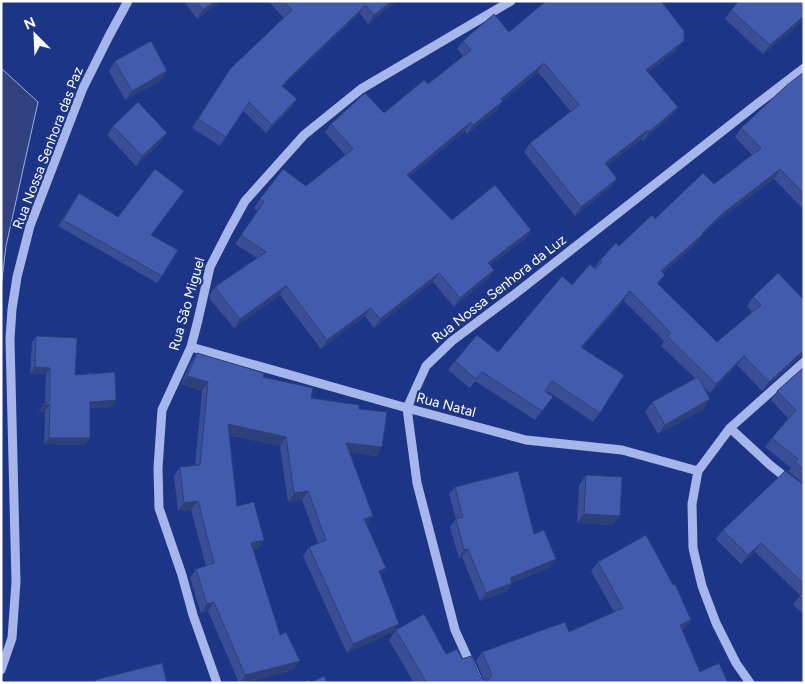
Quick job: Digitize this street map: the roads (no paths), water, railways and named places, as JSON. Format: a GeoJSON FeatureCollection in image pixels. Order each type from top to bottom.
{"type":"FeatureCollection","features":[{"type":"Feature","properties":{"kind":"street","name":"Rua Nossa Senhora das Paz"},"geometry":{"type":"LineString","coordinates":[[1,670],[12,638],[16,582],[10,339],[17,277],[30,226],[83,88],[128,1]]}},
{"type":"Feature","properties":{"kind":"street","name":"Rua São Miguel"},"geometry":{"type":"LineString","coordinates":[[217,683],[158,508],[158,468],[162,410],[191,347],[210,268],[245,201],[304,135],[361,89],[511,1]]}},
{"type":"Feature","properties":{"kind":"street","name":"Rua Nossa Senhora da Luz"},"geometry":{"type":"LineString","coordinates":[[407,408],[426,366],[452,341],[804,68]]}},
{"type":"Feature","properties":{"kind":"street","name":"Rua Natal"},"geometry":{"type":"LineString","coordinates":[[191,347],[526,440],[622,450],[698,471]]}},
{"type":"Feature","properties":{"kind":"street"},"geometry":{"type":"LineString","coordinates":[[750,683],[736,663],[716,623],[702,586],[693,548],[692,504],[698,471],[730,428],[804,362]]}},
{"type":"Feature","properties":{"kind":"street"},"geometry":{"type":"LineString","coordinates":[[407,408],[417,483],[433,546],[455,630],[479,683]]}},
{"type":"Feature","properties":{"kind":"street"},"geometry":{"type":"LineString","coordinates":[[730,428],[770,465],[804,492]]}},
{"type":"Feature","properties":{"kind":"water"},"geometry":{"type":"Polygon","coordinates":[[[1,68],[38,102],[6,246],[1,288],[1,68]]]}}]}
